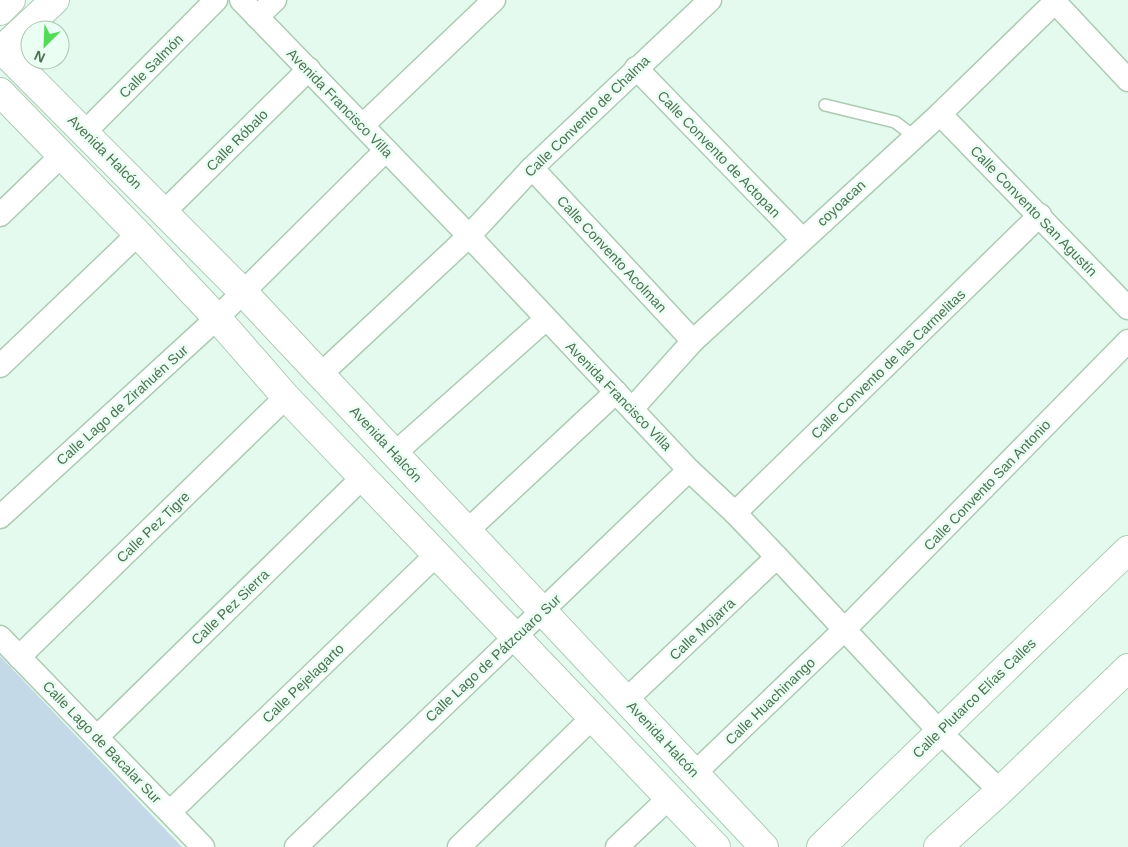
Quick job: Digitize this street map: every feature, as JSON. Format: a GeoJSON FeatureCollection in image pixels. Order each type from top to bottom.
{"type":"FeatureCollection","features":[{"type":"Feature","properties":{"kind":"street"},"geometry":{"type":"LineString","coordinates":[[0,11],[12,0]]}},
{"type":"Feature","properties":{"kind":"street"},"geometry":{"type":"LineString","coordinates":[[0,49],[55,0]]}},
{"type":"Feature","properties":{"kind":"street","name":"Calle Salmón"},"geometry":{"type":"LineString","coordinates":[[85,132],[216,0]]}},
{"type":"Feature","properties":{"kind":"street","name":"Avenida Francisco Villa"},"geometry":{"type":"LineString","coordinates":[[240,0],[363,125],[689,470],[778,557],[939,732],[1000,790]]}},
{"type":"Feature","properties":{"kind":"street"},"geometry":{"type":"LineString","coordinates":[[257,17],[275,0]]}},
{"type":"Feature","properties":{"kind":"street"},"geometry":{"type":"LineString","coordinates":[[363,125],[494,0]]}},
{"type":"Feature","properties":{"kind":"street","name":"Calle Convento de Chalma"},"geometry":{"type":"LineString","coordinates":[[469,236],[532,168],[710,0]]}},
{"type":"Feature","properties":{"kind":"street"},"geometry":{"type":"LineString","coordinates":[[1055,1],[1128,80]]}},
{"type":"Feature","properties":{"kind":"street","name":"coyoacan"},"geometry":{"type":"LineString","coordinates":[[632,410],[693,341],[940,114],[1055,1]]}},
{"type":"Feature","properties":{"kind":"street","name":"Avenida Halcón"},"geometry":{"type":"LineString","coordinates":[[0,49],[243,292],[764,847]]}},
{"type":"Feature","properties":{"kind":"street","name":"Calle Convento de Actopan"},"geometry":{"type":"LineString","coordinates":[[636,68],[802,239]]}},
{"type":"Feature","properties":{"kind":"street","name":"Calle Róbalo"},"geometry":{"type":"LineString","coordinates":[[164,212],[309,69]]}},
{"type":"Feature","properties":{"kind":"street"},"geometry":{"type":"LineString","coordinates":[[0,92],[138,234],[217,318],[286,397],[716,847]]}},
{"type":"Feature","properties":{"kind":"street","name":"Calle Convento San Agustín"},"geometry":{"type":"LineString","coordinates":[[940,114],[1128,308]]}},
{"type":"Feature","properties":{"kind":"street"},"geometry":{"type":"LineString","coordinates":[[243,292],[386,150]]}},
{"type":"Feature","properties":{"kind":"street"},"geometry":{"type":"LineString","coordinates":[[0,215],[62,155]]}},
{"type":"Feature","properties":{"kind":"street","name":"Calle Convento Acolman"},"geometry":{"type":"LineString","coordinates":[[532,168],[693,341]]}},
{"type":"Feature","properties":{"kind":"street","name":"Calle Convento de las Carmelitas"},"geometry":{"type":"LineString","coordinates":[[735,513],[1040,216]]}},
{"type":"Feature","properties":{"kind":"street"},"geometry":{"type":"LineString","coordinates":[[0,366],[138,234]]}},
{"type":"Feature","properties":{"kind":"street"},"geometry":{"type":"LineString","coordinates":[[321,374],[469,236]]}},
{"type":"Feature","properties":{"kind":"street","name":"Calle Lago de Zirahuén Sur"},"geometry":{"type":"LineString","coordinates":[[0,517],[243,292]]}},
{"type":"Feature","properties":{"kind":"street"},"geometry":{"type":"LineString","coordinates":[[395,453],[546,319]]}},
{"type":"Feature","properties":{"kind":"street","name":"Calle Convento San Antonio"},"geometry":{"type":"LineString","coordinates":[[845,629],[1128,341]]}},
{"type":"Feature","properties":{"kind":"street"},"geometry":{"type":"LineString","coordinates":[[467,530],[616,392]]}},
{"type":"Feature","properties":{"kind":"street","name":"Calle Pez Tigre"},"geometry":{"type":"LineString","coordinates":[[19,657],[286,397]]}},
{"type":"Feature","properties":{"kind":"street","name":"Calle Lago de Pátzcuaro Sur"},"geometry":{"type":"LineString","coordinates":[[296,847],[689,470]]}},
{"type":"Feature","properties":{"kind":"street","name":"Calle Pez Sierra"},"geometry":{"type":"LineString","coordinates":[[97,737],[363,477]]}},
{"type":"Feature","properties":{"kind":"street","name":"Calle Plutarco Elías Calles"},"geometry":{"type":"LineString","coordinates":[[821,847],[1128,550]]}},
{"type":"Feature","properties":{"kind":"street","name":"Calle Pejelagarto"},"geometry":{"type":"LineString","coordinates":[[170,812],[437,554]]}},
{"type":"Feature","properties":{"kind":"street","name":"Calle Mojarra"},"geometry":{"type":"LineString","coordinates":[[626,700],[778,557]]}},
{"type":"Feature","properties":{"kind":"street","name":"Calle Huachinango"},"geometry":{"type":"LineString","coordinates":[[695,773],[845,629]]}},
{"type":"Feature","properties":{"kind":"street","name":"Calle Lago de Bacalar Sur"},"geometry":{"type":"LineString","coordinates":[[0,637],[203,847]]}},
{"type":"Feature","properties":{"kind":"street"},"geometry":{"type":"LineString","coordinates":[[938,847],[1128,668]]}},
{"type":"Feature","properties":{"kind":"street"},"geometry":{"type":"LineString","coordinates":[[459,847],[593,717]]}},
{"type":"Feature","properties":{"kind":"street"},"geometry":{"type":"LineString","coordinates":[[617,847],[670,797]]}},
{"type":"Feature","properties":{"kind":"lane"},"geometry":{"type":"LineString","coordinates":[[825,105],[895,122],[914,136]]}},
{"type":"Feature","properties":{"kind":"shaded area"},"geometry":{"type":"Polygon","coordinates":[[[0,656],[182,847],[0,847],[0,656]]]}}]}
